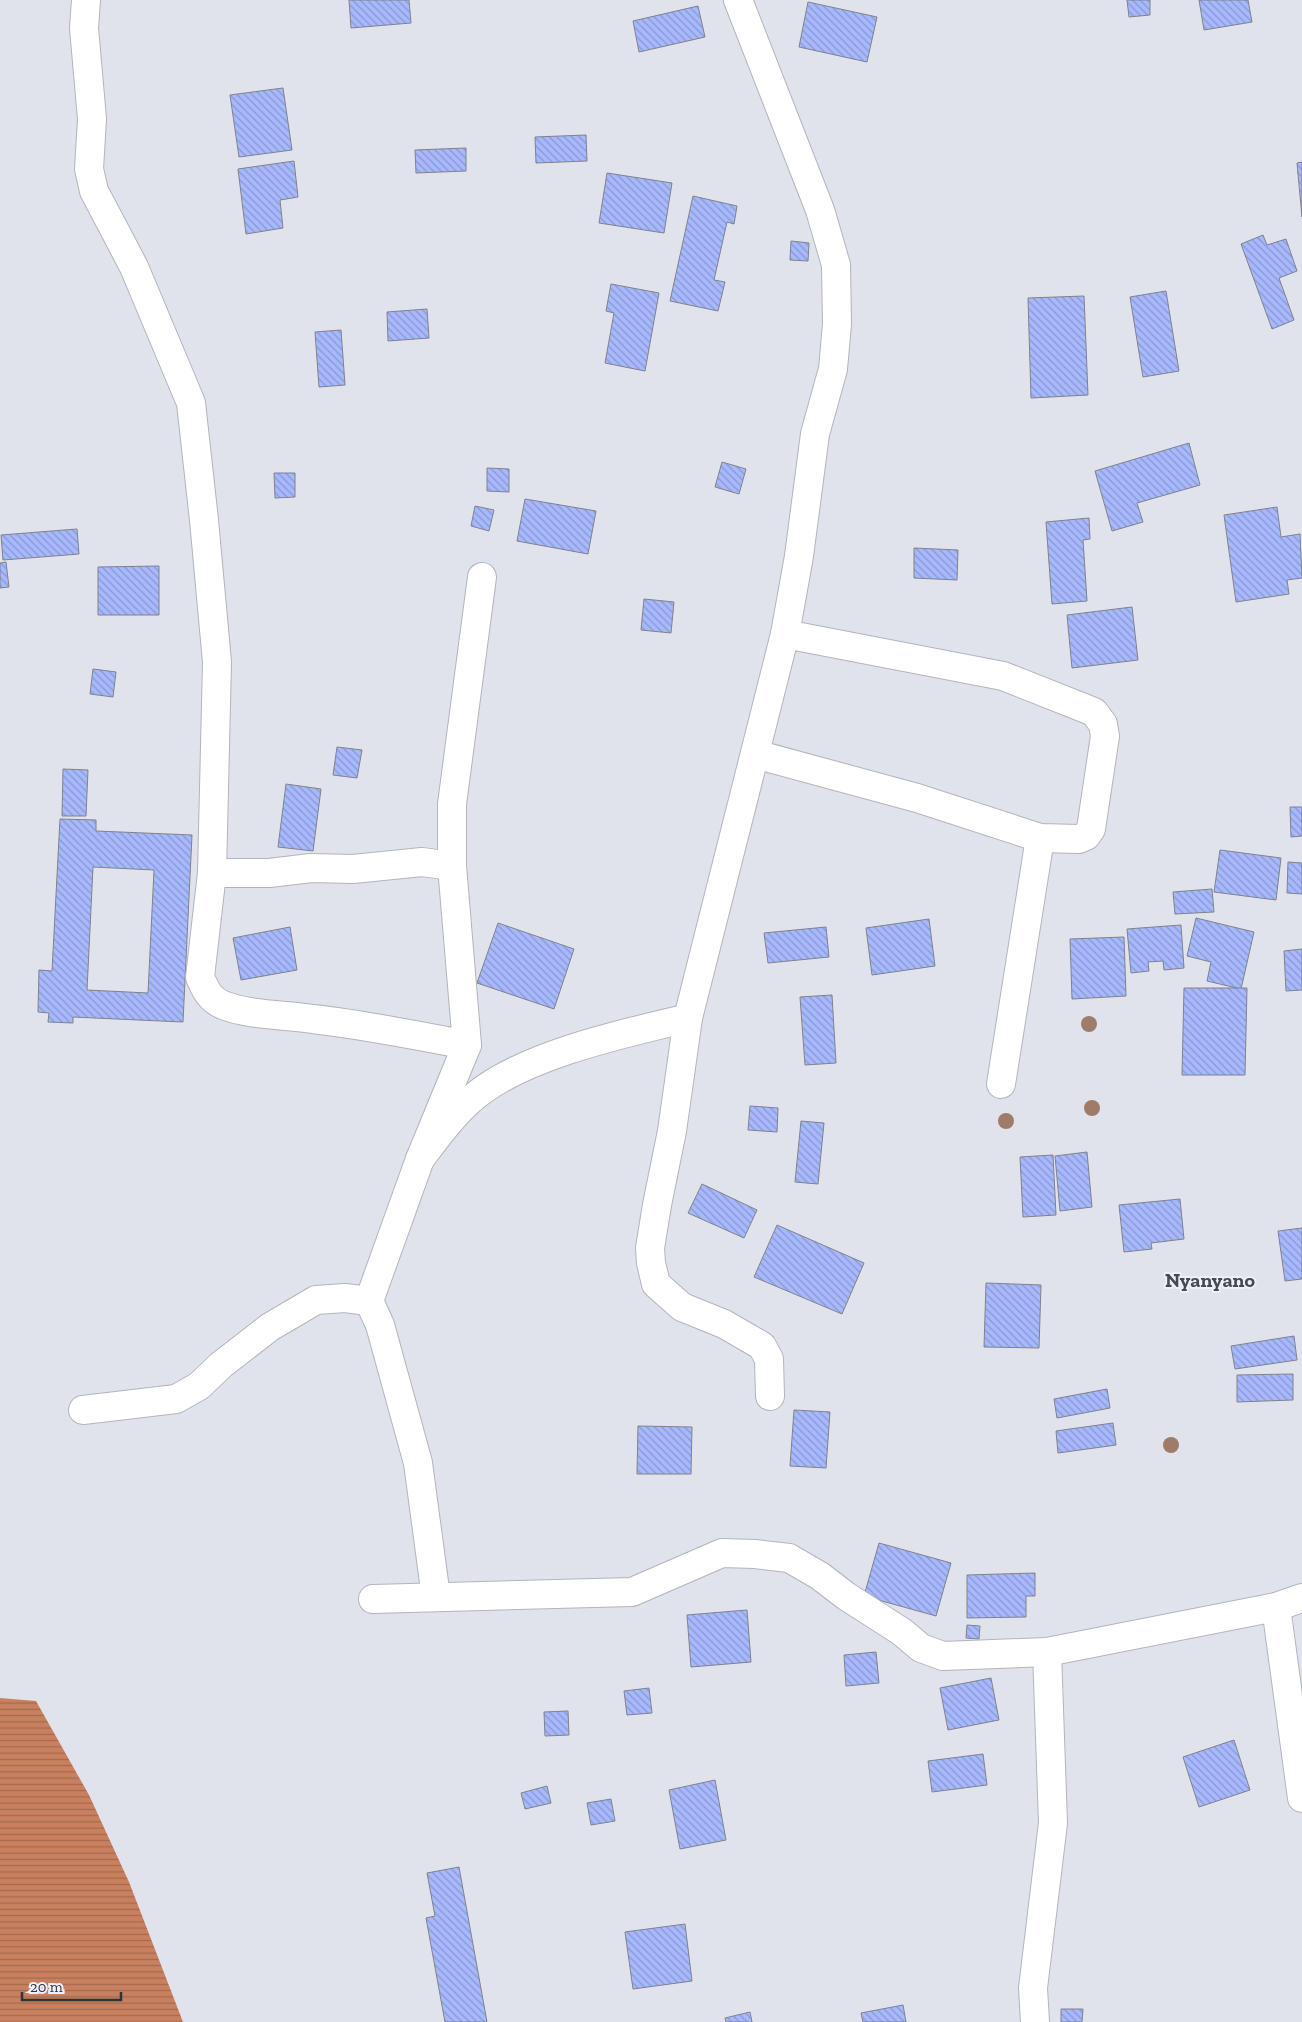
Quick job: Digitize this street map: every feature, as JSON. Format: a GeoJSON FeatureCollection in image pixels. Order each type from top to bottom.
{"type":"FeatureCollection","features":[{"type":"Feature","properties":{"kind":"street"},"geometry":{"type":"LineString","coordinates":[[86,0],[84,28],[92,119],[89,169],[94,191],[134,267],[190,403],[204,520],[217,662],[212,873],[200,977],[205,990],[213,1000],[224,1006],[269,1014],[384,1028],[467,1045]]}},
{"type":"Feature","properties":{"kind":"street"},"geometry":{"type":"LineString","coordinates":[[738,0],[820,210],[836,265],[837,324],[833,369],[815,434],[799,556],[785,634],[688,1018],[672,1131],[650,1248],[651,1264],[656,1284],[682,1307],[724,1324],[762,1346],[770,1359],[770,1396]]}},
{"type":"Feature","properties":{"kind":"street"},"geometry":{"type":"LineString","coordinates":[[436,1597],[418,1463],[380,1325],[369,1301],[420,1159],[467,1045],[452,866],[452,804],[482,577]]}},
{"type":"Feature","properties":{"kind":"street"},"geometry":{"type":"LineString","coordinates":[[755,754],[917,798],[1040,838],[1079,839],[1086,836],[1091,829],[1106,736],[1103,724],[1094,712],[1003,676],[785,634]]}},
{"type":"Feature","properties":{"kind":"street"},"geometry":{"type":"LineString","coordinates":[[1001,1084],[1040,838]]}},
{"type":"Feature","properties":{"kind":"street"},"geometry":{"type":"LineString","coordinates":[[212,873],[268,873],[311,868],[353,869],[422,862],[452,866]]}},
{"type":"Feature","properties":{"kind":"street"},"geometry":{"type":"LineString","coordinates":[[420,1159],[453,1117],[475,1096],[498,1079],[543,1060],[610,1036],[688,1018]]}},
{"type":"Feature","properties":{"kind":"street"},"geometry":{"type":"LineString","coordinates":[[83,1410],[176,1399],[198,1386],[247,1343],[316,1300],[345,1298],[369,1301]]}},
{"type":"Feature","properties":{"kind":"street"},"geometry":{"type":"LineString","coordinates":[[373,1599],[632,1592],[722,1553],[755,1554],[789,1558],[820,1576],[846,1596],[902,1632],[921,1648],[943,1656],[1047,1652],[1276,1607],[1302,1598]]}},
{"type":"Feature","properties":{"kind":"street"},"geometry":{"type":"LineString","coordinates":[[1276,1607],[1302,1798]]}},
{"type":"Feature","properties":{"kind":"street"},"geometry":{"type":"LineString","coordinates":[[1035,2022],[1033,1988],[1053,1823],[1047,1652]]}},
{"type":"Feature","properties":{"kind":"shaded area"},"geometry":{"type":"Polygon","coordinates":[[[0,1698],[36,1701],[89,1795],[129,1882],[183,2022],[0,2022],[0,1698]]]}},
{"type":"Feature","properties":{"kind":"building"},"geometry":{"type":"Polygon","coordinates":[[[349,0],[409,0],[411,23],[351,28],[349,0]]]}},
{"type":"Feature","properties":{"kind":"building"},"geometry":{"type":"Polygon","coordinates":[[[1127,0],[1150,0],[1150,15],[1129,17],[1127,0]]]}},
{"type":"Feature","properties":{"kind":"building"},"geometry":{"type":"Polygon","coordinates":[[[1199,0],[1248,0],[1252,22],[1204,30],[1199,0]]]}},
{"type":"Feature","properties":{"kind":"building"},"geometry":{"type":"Polygon","coordinates":[[[808,2],[877,17],[867,62],[799,47],[808,2]]]}},
{"type":"Feature","properties":{"kind":"building"},"geometry":{"type":"Polygon","coordinates":[[[698,6],[705,37],[639,52],[633,21],[698,6]]]}},
{"type":"Feature","properties":{"kind":"building"},"geometry":{"type":"Polygon","coordinates":[[[283,88],[292,150],[239,157],[230,95],[283,88]]]}},
{"type":"Feature","properties":{"kind":"building"},"geometry":{"type":"Polygon","coordinates":[[[586,135],[587,161],[536,163],[535,137],[586,135]]]}},
{"type":"Feature","properties":{"kind":"building"},"geometry":{"type":"Polygon","coordinates":[[[466,148],[466,171],[416,173],[415,150],[466,148]]]}},
{"type":"Feature","properties":{"kind":"building"},"geometry":{"type":"Polygon","coordinates":[[[294,161],[298,197],[280,200],[283,228],[246,234],[238,169],[294,161]]]}},
{"type":"Feature","properties":{"kind":"building"},"geometry":{"type":"Polygon","coordinates":[[[1302,162],[1302,217],[1297,163],[1302,162]]]}},
{"type":"Feature","properties":{"kind":"building"},"geometry":{"type":"Polygon","coordinates":[[[607,173],[672,183],[664,233],[599,223],[607,173]]]}},
{"type":"Feature","properties":{"kind":"building"},"geometry":{"type":"Polygon","coordinates":[[[693,196],[737,206],[734,224],[727,222],[714,280],[725,282],[718,311],[670,301],[693,196]]]}},
{"type":"Feature","properties":{"kind":"building"},"geometry":{"type":"Polygon","coordinates":[[[1263,235],[1267,245],[1286,239],[1297,271],[1279,278],[1294,320],[1272,329],[1241,244],[1263,235]]]}},
{"type":"Feature","properties":{"kind":"building"},"geometry":{"type":"Polygon","coordinates":[[[791,241],[809,243],[808,261],[790,260],[791,241]]]}},
{"type":"Feature","properties":{"kind":"building"},"geometry":{"type":"Polygon","coordinates":[[[611,284],[659,293],[645,371],[605,363],[614,313],[606,311],[611,284]]]}},
{"type":"Feature","properties":{"kind":"building"},"geometry":{"type":"Polygon","coordinates":[[[1166,291],[1179,371],[1143,377],[1130,297],[1166,291]]]}},
{"type":"Feature","properties":{"kind":"building"},"geometry":{"type":"Polygon","coordinates":[[[1084,296],[1088,395],[1031,398],[1028,298],[1084,296]]]}},
{"type":"Feature","properties":{"kind":"building"},"geometry":{"type":"Polygon","coordinates":[[[427,309],[429,338],[388,341],[387,312],[427,309]]]}},
{"type":"Feature","properties":{"kind":"building"},"geometry":{"type":"Polygon","coordinates":[[[341,330],[345,385],[319,387],[315,332],[341,330]]]}},
{"type":"Feature","properties":{"kind":"building"},"geometry":{"type":"Polygon","coordinates":[[[1189,443],[1200,485],[1137,503],[1143,522],[1112,531],[1095,471],[1189,443]]]}},
{"type":"Feature","properties":{"kind":"building"},"geometry":{"type":"Polygon","coordinates":[[[722,462],[746,469],[739,494],[715,487],[722,462]]]}},
{"type":"Feature","properties":{"kind":"building"},"geometry":{"type":"Polygon","coordinates":[[[487,468],[509,469],[509,492],[487,491],[487,468]]]}},
{"type":"Feature","properties":{"kind":"building"},"geometry":{"type":"Polygon","coordinates":[[[274,473],[295,473],[295,497],[275,498],[274,473]]]}},
{"type":"Feature","properties":{"kind":"building"},"geometry":{"type":"Polygon","coordinates":[[[525,499],[596,511],[588,554],[517,541],[525,499]]]}},
{"type":"Feature","properties":{"kind":"building"},"geometry":{"type":"Polygon","coordinates":[[[475,506],[494,510],[489,531],[471,526],[475,506]]]}},
{"type":"Feature","properties":{"kind":"building"},"geometry":{"type":"Polygon","coordinates":[[[1277,507],[1281,537],[1300,534],[1302,578],[1287,580],[1289,594],[1236,602],[1224,515],[1277,507]]]}},
{"type":"Feature","properties":{"kind":"building"},"geometry":{"type":"Polygon","coordinates":[[[1089,518],[1090,539],[1083,540],[1087,601],[1052,604],[1046,522],[1089,518]]]}},
{"type":"Feature","properties":{"kind":"building"},"geometry":{"type":"Polygon","coordinates":[[[77,529],[79,554],[3,560],[1,535],[77,529]]]}},
{"type":"Feature","properties":{"kind":"building"},"geometry":{"type":"Polygon","coordinates":[[[914,548],[958,550],[957,580],[914,578],[914,548]]]}},
{"type":"Feature","properties":{"kind":"building"},"geometry":{"type":"Polygon","coordinates":[[[6,562],[9,587],[0,588],[0,563],[6,562]]]}},
{"type":"Feature","properties":{"kind":"building"},"geometry":{"type":"Polygon","coordinates":[[[159,566],[159,615],[98,615],[98,567],[159,566]]]}},
{"type":"Feature","properties":{"kind":"building"},"geometry":{"type":"Polygon","coordinates":[[[644,599],[674,602],[671,633],[641,630],[644,599]]]}},
{"type":"Feature","properties":{"kind":"building"},"geometry":{"type":"Polygon","coordinates":[[[1132,607],[1138,660],[1072,668],[1067,615],[1132,607]]]}},
{"type":"Feature","properties":{"kind":"building"},"geometry":{"type":"Polygon","coordinates":[[[93,669],[116,672],[113,697],[90,694],[93,669]]]}},
{"type":"Feature","properties":{"kind":"building"},"geometry":{"type":"Polygon","coordinates":[[[337,747],[362,750],[357,778],[333,775],[337,747]]]}},
{"type":"Feature","properties":{"kind":"building"},"geometry":{"type":"Polygon","coordinates":[[[63,769],[88,770],[86,816],[62,816],[63,769]]]}},
{"type":"Feature","properties":{"kind":"building"},"geometry":{"type":"Polygon","coordinates":[[[286,784],[321,789],[313,851],[278,847],[286,784]]]}},
{"type":"Feature","properties":{"kind":"building"},"geometry":{"type":"Polygon","coordinates":[[[1290,807],[1302,807],[1302,836],[1291,837],[1290,807]]]}},
{"type":"Feature","properties":{"kind":"building"},"geometry":{"type":"Polygon","coordinates":[[[60,819],[96,820],[96,831],[192,835],[183,1022],[73,1017],[73,1023],[48,1022],[49,1013],[38,1012],[39,970],[52,971],[60,819]],[[93,867],[87,990],[148,993],[154,870],[93,867]]]}},
{"type":"Feature","properties":{"kind":"building"},"geometry":{"type":"Polygon","coordinates":[[[1220,850],[1281,858],[1276,900],[1214,892],[1220,850]]]}},
{"type":"Feature","properties":{"kind":"building"},"geometry":{"type":"Polygon","coordinates":[[[1288,862],[1302,863],[1302,894],[1287,893],[1288,862]]]}},
{"type":"Feature","properties":{"kind":"building"},"geometry":{"type":"Polygon","coordinates":[[[1212,889],[1214,912],[1175,914],[1173,892],[1212,889]]]}},
{"type":"Feature","properties":{"kind":"building"},"geometry":{"type":"Polygon","coordinates":[[[1196,918],[1254,932],[1241,989],[1207,981],[1211,962],[1187,956],[1196,918]]]}},
{"type":"Feature","properties":{"kind":"building"},"geometry":{"type":"Polygon","coordinates":[[[929,919],[935,966],[872,975],[866,928],[929,919]]]}},
{"type":"Feature","properties":{"kind":"building"},"geometry":{"type":"Polygon","coordinates":[[[498,923],[574,949],[554,1009],[477,983],[498,923]]]}},
{"type":"Feature","properties":{"kind":"building"},"geometry":{"type":"Polygon","coordinates":[[[1181,925],[1184,968],[1164,970],[1163,961],[1148,962],[1149,971],[1131,973],[1127,929],[1181,925]]]}},
{"type":"Feature","properties":{"kind":"building"},"geometry":{"type":"Polygon","coordinates":[[[290,927],[297,970],[241,980],[233,938],[290,927]]]}},
{"type":"Feature","properties":{"kind":"building"},"geometry":{"type":"Polygon","coordinates":[[[826,927],[829,957],[768,963],[764,933],[826,927]]]}},
{"type":"Feature","properties":{"kind":"building"},"geometry":{"type":"Polygon","coordinates":[[[1124,937],[1126,996],[1072,999],[1070,939],[1124,937]]]}},
{"type":"Feature","properties":{"kind":"building"},"geometry":{"type":"Polygon","coordinates":[[[1302,949],[1302,990],[1286,991],[1284,951],[1302,949]]]}},
{"type":"Feature","properties":{"kind":"building"},"geometry":{"type":"Polygon","coordinates":[[[1184,988],[1247,988],[1245,1075],[1182,1075],[1184,988]]]}},
{"type":"Feature","properties":{"kind":"building"},"geometry":{"type":"Polygon","coordinates":[[[832,995],[836,1063],[805,1065],[800,997],[832,995]]]}},
{"type":"Feature","properties":{"kind":"building"},"geometry":{"type":"Polygon","coordinates":[[[750,1106],[778,1108],[777,1132],[748,1130],[750,1106]]]}},
{"type":"Feature","properties":{"kind":"building"},"geometry":{"type":"Polygon","coordinates":[[[801,1121],[824,1123],[818,1184],[795,1182],[801,1121]]]}},
{"type":"Feature","properties":{"kind":"building"},"geometry":{"type":"Polygon","coordinates":[[[1087,1152],[1092,1207],[1060,1211],[1055,1156],[1087,1152]]]}},
{"type":"Feature","properties":{"kind":"building"},"geometry":{"type":"Polygon","coordinates":[[[1053,1155],[1056,1215],[1023,1217],[1020,1157],[1053,1155]]]}},
{"type":"Feature","properties":{"kind":"building"},"geometry":{"type":"Polygon","coordinates":[[[702,1184],[757,1210],[744,1238],[688,1213],[702,1184]]]}},
{"type":"Feature","properties":{"kind":"building"},"geometry":{"type":"Polygon","coordinates":[[[1180,1199],[1184,1239],[1151,1243],[1152,1249],[1124,1252],[1119,1205],[1180,1199]]]}},
{"type":"Feature","properties":{"kind":"building"},"geometry":{"type":"Polygon","coordinates":[[[777,1225],[864,1263],[842,1314],[754,1277],[777,1225]]]}},
{"type":"Feature","properties":{"kind":"building"},"geometry":{"type":"Polygon","coordinates":[[[1302,1228],[1302,1279],[1285,1281],[1278,1231],[1302,1228]]]}},
{"type":"Feature","properties":{"kind":"building"},"geometry":{"type":"Polygon","coordinates":[[[986,1283],[1041,1285],[1039,1348],[984,1347],[986,1283]]]}},
{"type":"Feature","properties":{"kind":"building"},"geometry":{"type":"Polygon","coordinates":[[[1294,1336],[1297,1360],[1235,1369],[1231,1346],[1294,1336]]]}},
{"type":"Feature","properties":{"kind":"building"},"geometry":{"type":"Polygon","coordinates":[[[1293,1374],[1293,1400],[1237,1402],[1237,1375],[1293,1374]]]}},
{"type":"Feature","properties":{"kind":"building"},"geometry":{"type":"Polygon","coordinates":[[[1107,1389],[1110,1408],[1057,1418],[1054,1399],[1107,1389]]]}},
{"type":"Feature","properties":{"kind":"building"},"geometry":{"type":"Polygon","coordinates":[[[794,1410],[830,1412],[826,1468],[790,1466],[794,1410]]]}},
{"type":"Feature","properties":{"kind":"building"},"geometry":{"type":"Polygon","coordinates":[[[1113,1423],[1116,1445],[1058,1453],[1056,1431],[1113,1423]]]}},
{"type":"Feature","properties":{"kind":"building"},"geometry":{"type":"Polygon","coordinates":[[[638,1426],[692,1427],[691,1474],[637,1474],[638,1426]]]}},
{"type":"Feature","properties":{"kind":"building"},"geometry":{"type":"Polygon","coordinates":[[[879,1543],[951,1563],[936,1616],[864,1596],[879,1543]]]}},
{"type":"Feature","properties":{"kind":"building"},"geometry":{"type":"Polygon","coordinates":[[[1035,1573],[1035,1596],[1026,1596],[1026,1617],[967,1618],[967,1575],[1035,1573]]]}},
{"type":"Feature","properties":{"kind":"building"},"geometry":{"type":"Polygon","coordinates":[[[747,1610],[751,1662],[691,1667],[687,1615],[747,1610]]]}},
{"type":"Feature","properties":{"kind":"building"},"geometry":{"type":"Polygon","coordinates":[[[967,1625],[980,1626],[979,1639],[966,1638],[967,1625]]]}},
{"type":"Feature","properties":{"kind":"building"},"geometry":{"type":"Polygon","coordinates":[[[876,1652],[879,1683],[846,1686],[844,1655],[876,1652]]]}},
{"type":"Feature","properties":{"kind":"building"},"geometry":{"type":"Polygon","coordinates":[[[991,1678],[999,1720],[948,1730],[940,1688],[991,1678]]]}},
{"type":"Feature","properties":{"kind":"building"},"geometry":{"type":"Polygon","coordinates":[[[649,1688],[652,1713],[627,1715],[624,1691],[649,1688]]]}},
{"type":"Feature","properties":{"kind":"building"},"geometry":{"type":"Polygon","coordinates":[[[568,1711],[569,1735],[545,1736],[544,1712],[568,1711]]]}},
{"type":"Feature","properties":{"kind":"building"},"geometry":{"type":"Polygon","coordinates":[[[1234,1740],[1250,1790],[1199,1807],[1183,1757],[1234,1740]]]}},
{"type":"Feature","properties":{"kind":"building"},"geometry":{"type":"Polygon","coordinates":[[[983,1754],[987,1785],[932,1792],[928,1761],[983,1754]]]}},
{"type":"Feature","properties":{"kind":"building"},"geometry":{"type":"Polygon","coordinates":[[[715,1780],[726,1840],[680,1849],[669,1790],[715,1780]]]}},
{"type":"Feature","properties":{"kind":"building"},"geometry":{"type":"Polygon","coordinates":[[[547,1786],[551,1803],[525,1809],[521,1793],[547,1786]]]}},
{"type":"Feature","properties":{"kind":"building"},"geometry":{"type":"Polygon","coordinates":[[[611,1799],[615,1821],[591,1825],[587,1803],[611,1799]]]}},
{"type":"Feature","properties":{"kind":"building"},"geometry":{"type":"Polygon","coordinates":[[[459,1867],[487,2022],[445,2022],[426,1918],[435,1916],[427,1873],[459,1867]]]}},
{"type":"Feature","properties":{"kind":"building"},"geometry":{"type":"Polygon","coordinates":[[[685,1924],[692,1981],[633,1989],[625,1932],[685,1924]]]}},
{"type":"Feature","properties":{"kind":"building"},"geometry":{"type":"Polygon","coordinates":[[[903,2005],[906,2022],[863,2022],[861,2013],[903,2005]]]}},
{"type":"Feature","properties":{"kind":"building"},"geometry":{"type":"Polygon","coordinates":[[[1061,2009],[1083,2009],[1082,2022],[1061,2022],[1061,2009]]]}},
{"type":"Feature","properties":{"kind":"building"},"geometry":{"type":"Polygon","coordinates":[[[750,2012],[752,2022],[726,2022],[725,2018],[750,2012]]]}},
{"type":"Feature","properties":{"kind":"district","name":"Nyanyano"},"geometry":{"type":"Point","coordinates":[1210,1280]}}]}
